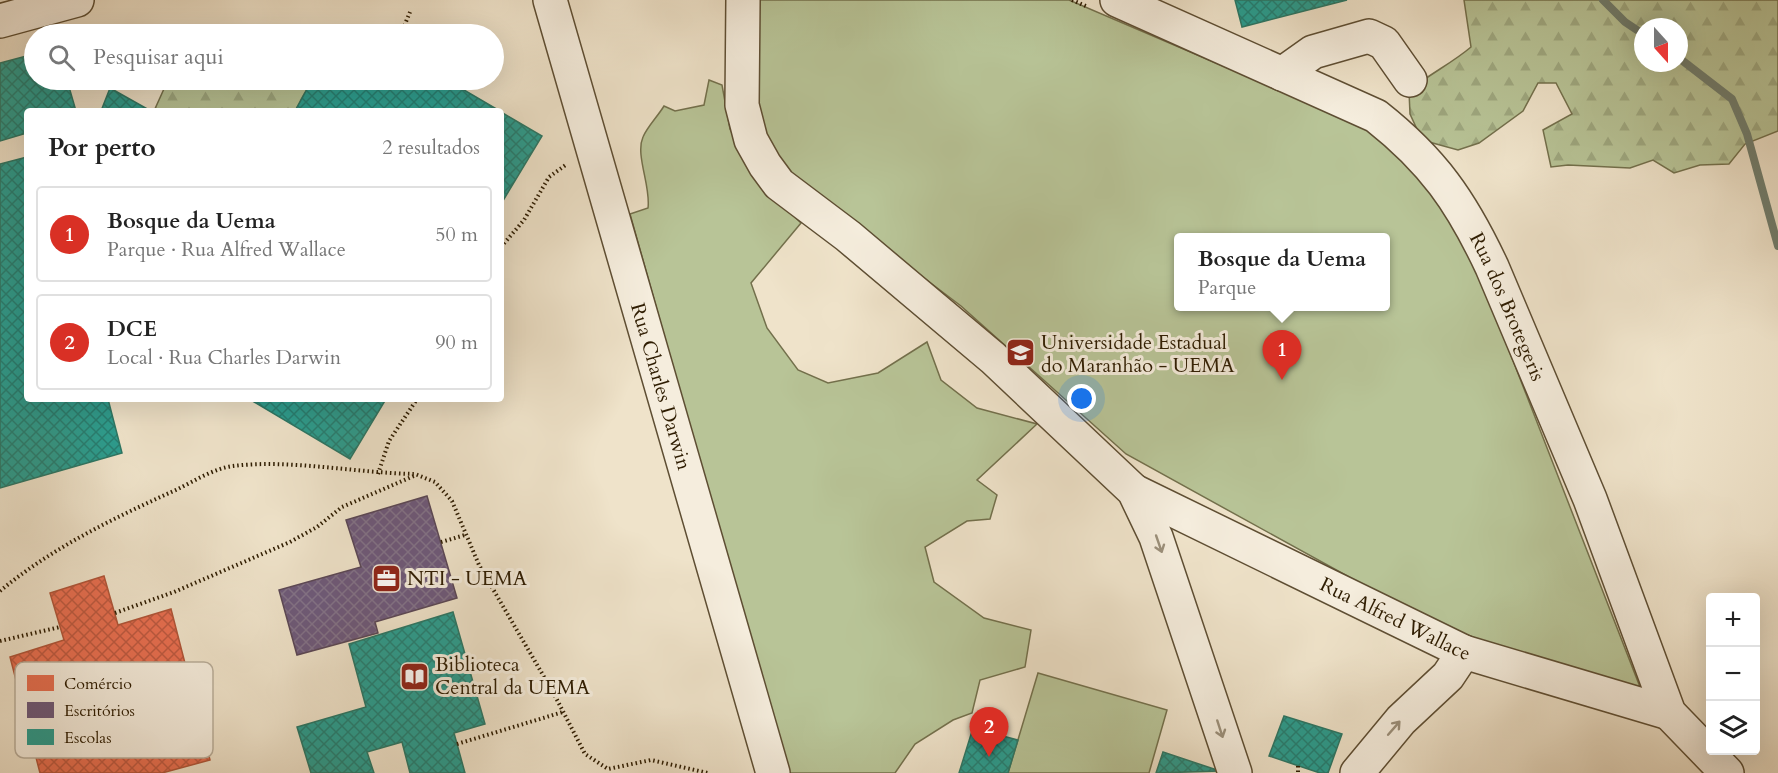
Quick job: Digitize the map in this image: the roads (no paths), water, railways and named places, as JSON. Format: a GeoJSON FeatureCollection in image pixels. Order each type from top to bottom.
{"type":"FeatureCollection","features":[{"type":"Feature","properties":{"kind":"street"},"geometry":{"type":"LineString","coordinates":[[0,21],[77,0]]}},
{"type":"Feature","properties":{"kind":"street","name":"Rua Charles Darwin"},"geometry":{"type":"LineString","coordinates":[[550,0],[773,773]]}},
{"type":"Feature","properties":{"kind":"street"},"geometry":{"type":"LineString","coordinates":[[743,0],[742,105],[751,140],[779,184],[848,236],[993,358],[1134,491],[1156,537],[1235,773]]}},
{"type":"Feature","properties":{"kind":"street","name":"Rua dos Brotegeris"},"geometry":{"type":"LineString","coordinates":[[1104,4],[1282,74],[1376,116],[1404,138],[1447,184],[1475,231],[1492,267],[1586,488],[1669,713],[1727,773]]}},
{"type":"Feature","properties":{"kind":"street"},"geometry":{"type":"LineString","coordinates":[[1282,74],[1313,52],[1369,36],[1384,43],[1410,80]]}},
{"type":"Feature","properties":{"kind":"street","name":"Rua Alfred Wallace"},"geometry":{"type":"LineString","coordinates":[[1134,491],[1464,652],[1669,713]]}},
{"type":"Feature","properties":{"kind":"street"},"geometry":{"type":"LineString","coordinates":[[1357,773],[1401,720],[1448,676],[1464,652]]}},
{"type":"Feature","properties":{"kind":"waterway"},"geometry":{"type":"LineString","coordinates":[[1603,0],[1634,28]]}},
{"type":"Feature","properties":{"kind":"waterway"},"geometry":{"type":"LineString","coordinates":[[1688,65],[1732,99],[1747,134],[1778,246]]}},
{"type":"Feature","properties":{"kind":"place","name":"Universidade Estadual do Maranhão - UEMA"},"geometry":{"type":"Point","coordinates":[1020,353]}},
{"type":"Feature","properties":{"kind":"place","name":"Bosque da Uema"},"geometry":{"type":"Point","coordinates":[1282,380]}},
{"type":"Feature","properties":{"kind":"place","name":"NTI - UEMA"},"geometry":{"type":"Point","coordinates":[386,578]}},
{"type":"Feature","properties":{"kind":"place","name":"Biblioteca Central da UEMA"},"geometry":{"type":"Point","coordinates":[414,676]}},
{"type":"Feature","properties":{"kind":"place","name":"DCE"},"geometry":{"type":"Point","coordinates":[989,757]}}]}
